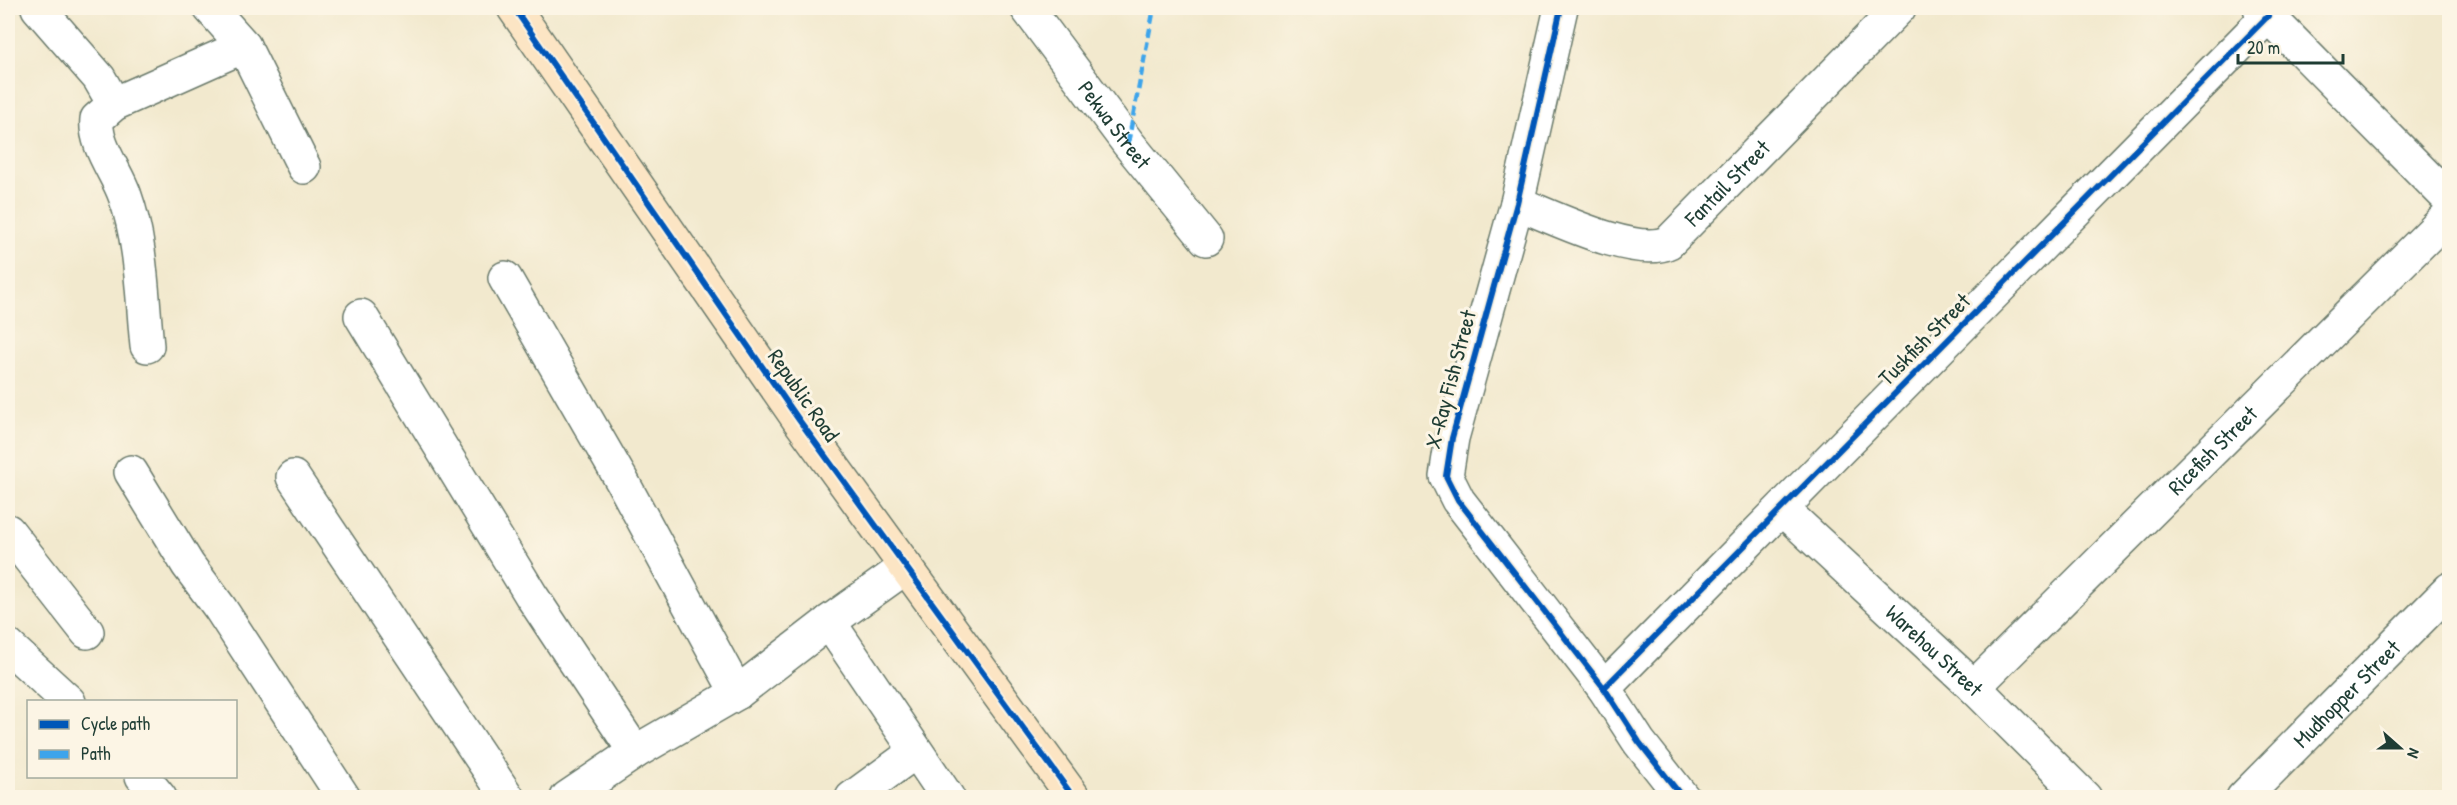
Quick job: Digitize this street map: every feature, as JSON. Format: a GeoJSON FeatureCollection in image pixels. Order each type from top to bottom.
{"type":"FeatureCollection","features":[{"type":"Feature","properties":{"kind":"street"},"geometry":{"type":"LineString","coordinates":[[38,8],[99,78],[114,104]]}},
{"type":"Feature","properties":{"kind":"street"},"geometry":{"type":"LineString","coordinates":[[210,8],[244,46],[304,167]]}},
{"type":"Feature","properties":{"kind":"street","name":"Republic Road"},"geometry":{"type":"LineString","coordinates":[[514,8],[619,162],[906,567],[1074,798]]}},
{"type":"Feature","properties":{"kind":"street","name":"Pekwa Street"},"geometry":{"type":"LineString","coordinates":[[1027,8],[1128,143],[1206,239]]}},
{"type":"Feature","properties":{"kind":"street","name":"X-Ray Fish Street"},"geometry":{"type":"LineString","coordinates":[[1561,8],[1517,202],[1452,438],[1446,476],[1458,500],[1604,688],[1639,742],[1683,798]]}},
{"type":"Feature","properties":{"kind":"street","name":"Fantail Street"},"geometry":{"type":"LineString","coordinates":[[1517,202],[1605,238],[1652,246],[1669,242],[1899,8]]}},
{"type":"Feature","properties":{"kind":"street"},"geometry":{"type":"LineString","coordinates":[[2264,11],[2450,200]]}},
{"type":"Feature","properties":{"kind":"street","name":"Tuskfish Street"},"geometry":{"type":"LineString","coordinates":[[1604,688],[1782,509],[2264,11]]}},
{"type":"Feature","properties":{"kind":"street"},"geometry":{"type":"LineString","coordinates":[[147,346],[135,231],[125,196],[98,133],[97,119],[114,104],[244,46]]}},
{"type":"Feature","properties":{"kind":"street","name":"Ricefish Street"},"geometry":{"type":"LineString","coordinates":[[1974,687],[2450,214]]}},
{"type":"Feature","properties":{"kind":"street"},"geometry":{"type":"LineString","coordinates":[[505,278],[622,481],[737,693]]}},
{"type":"Feature","properties":{"kind":"street"},"geometry":{"type":"LineString","coordinates":[[361,316],[531,595],[635,753]]}},
{"type":"Feature","properties":{"kind":"street"},"geometry":{"type":"LineString","coordinates":[[131,472],[188,565],[226,618],[344,798]]}},
{"type":"Feature","properties":{"kind":"street"},"geometry":{"type":"LineString","coordinates":[[293,477],[508,798]]}},
{"type":"Feature","properties":{"kind":"street","name":"Warehou Street"},"geometry":{"type":"LineString","coordinates":[[1782,509],[1974,687],[2085,798]]}},
{"type":"Feature","properties":{"kind":"street"},"geometry":{"type":"LineString","coordinates":[[8,531],[87,632]]}},
{"type":"Feature","properties":{"kind":"street"},"geometry":{"type":"LineString","coordinates":[[567,798],[635,753],[737,693],[829,622],[906,567]]}},
{"type":"Feature","properties":{"kind":"street","name":"Mudhopper Street"},"geometry":{"type":"LineString","coordinates":[[2243,798],[2450,589]]}},
{"type":"Feature","properties":{"kind":"street"},"geometry":{"type":"LineString","coordinates":[[829,622],[948,798]]}},
{"type":"Feature","properties":{"kind":"street"},"geometry":{"type":"LineString","coordinates":[[8,646],[67,700]]}},
{"type":"Feature","properties":{"kind":"street"},"geometry":{"type":"LineString","coordinates":[[852,798],[915,752]]}},
{"type":"Feature","properties":{"kind":"street"},"geometry":{"type":"LineString","coordinates":[[143,778],[160,798]]}},
{"type":"Feature","properties":{"kind":"marked path"},"geometry":{"type":"LineString","coordinates":[[1128,143],[1154,8]]}},
{"type":"Feature","properties":{"kind":"cycle path"},"geometry":{"type":"LineString","coordinates":[[514,8],[799,420],[1074,798]]}},
{"type":"Feature","properties":{"kind":"cycle path"},"geometry":{"type":"LineString","coordinates":[[1561,8],[1517,203],[1452,438],[1446,476],[1458,500],[1604,688],[1639,742],[1683,798]]}},
{"type":"Feature","properties":{"kind":"cycle path"},"geometry":{"type":"LineString","coordinates":[[1604,688],[2268,16]]}}]}
